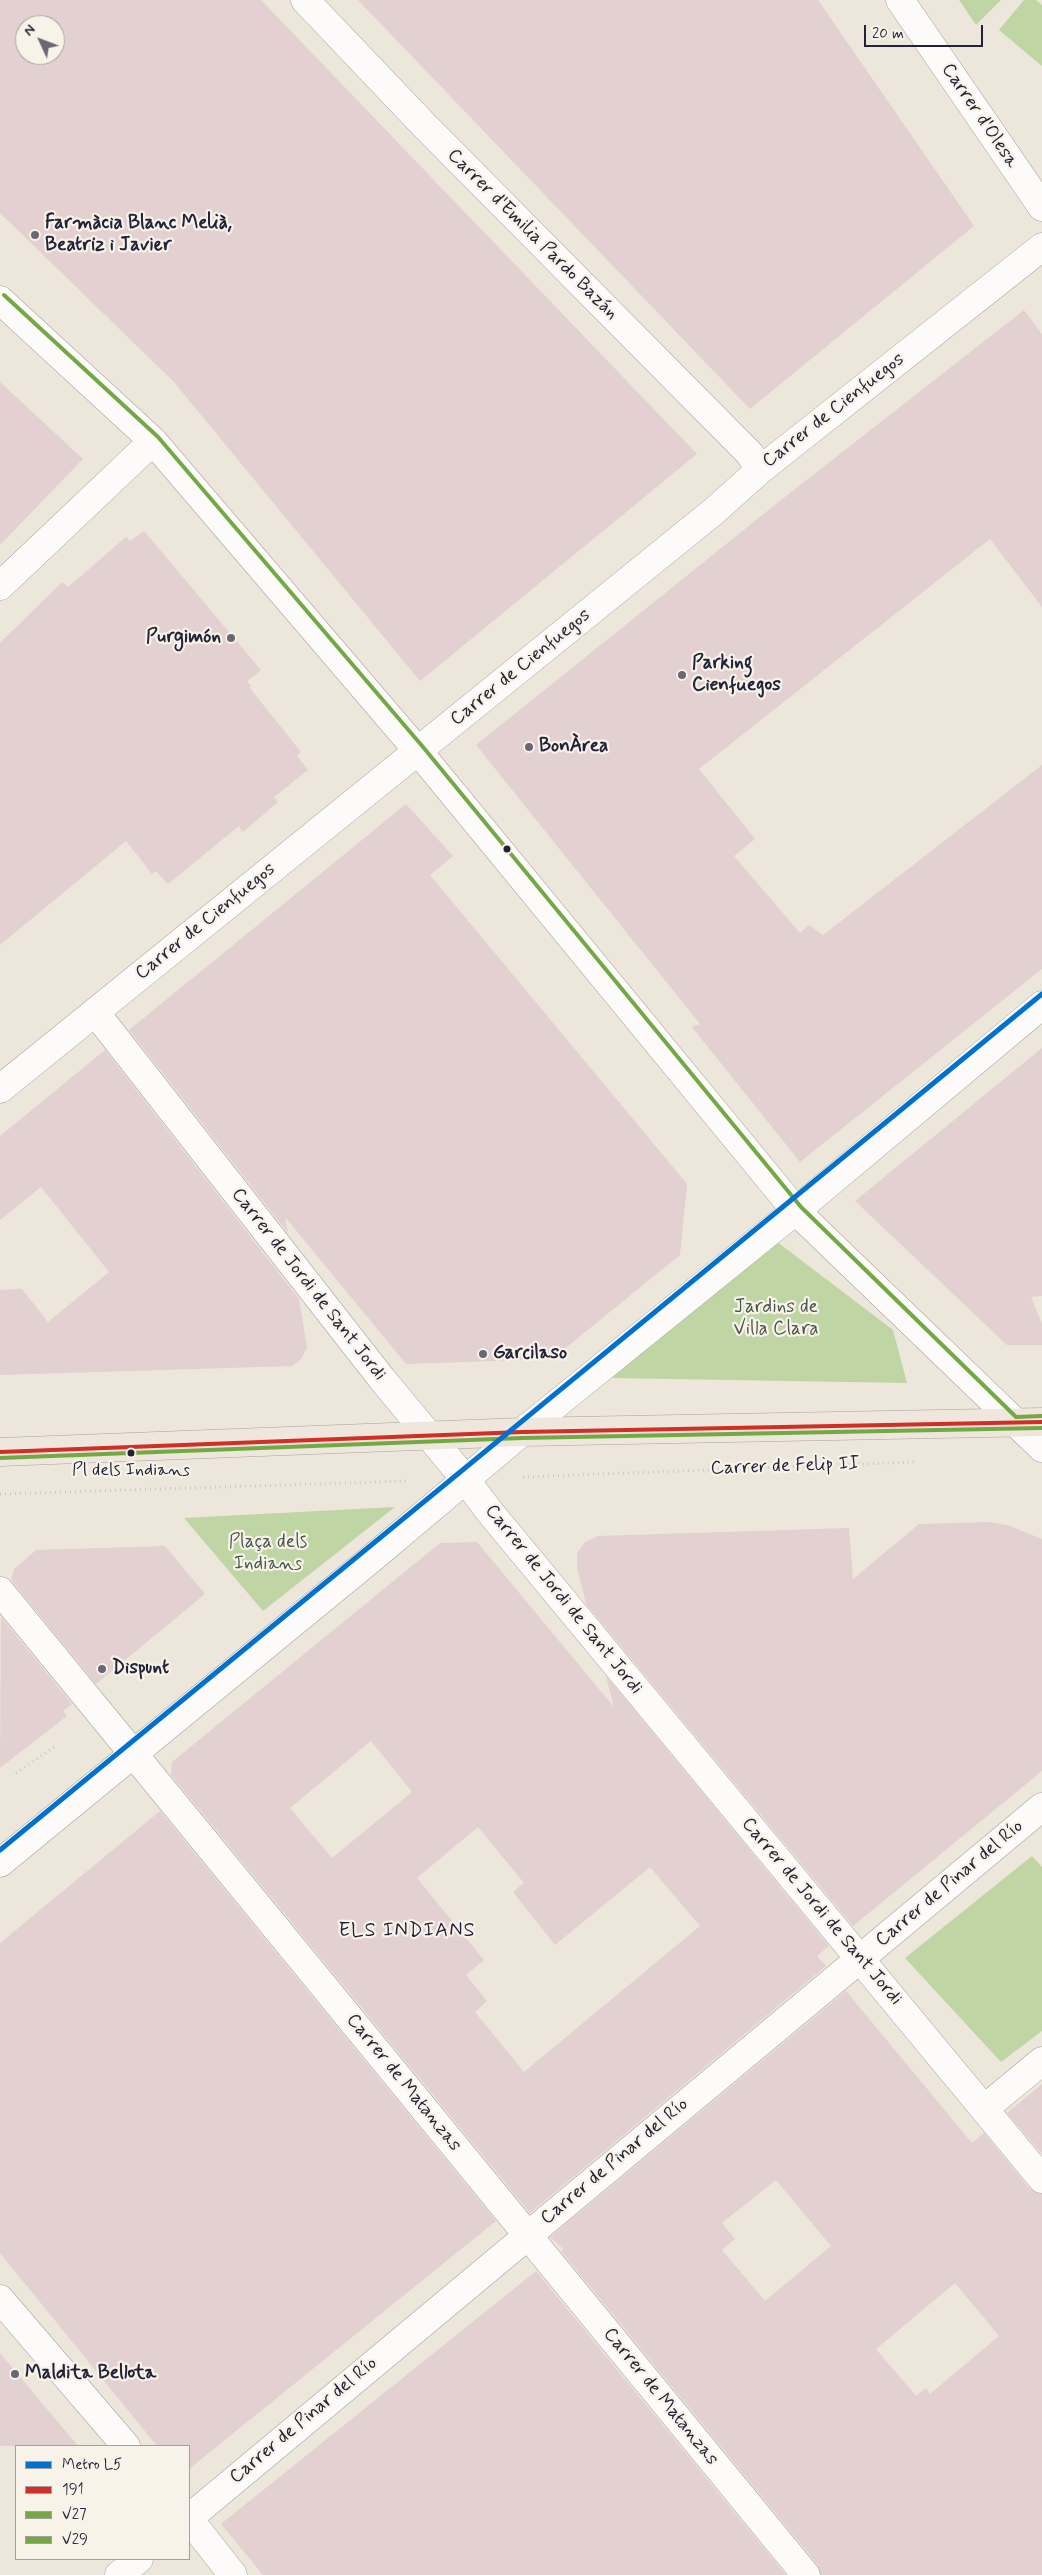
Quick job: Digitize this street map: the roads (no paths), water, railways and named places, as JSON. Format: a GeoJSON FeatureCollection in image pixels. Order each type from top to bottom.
{"type":"FeatureCollection","features":[{"type":"Feature","properties":{"kind":"main road","name":"Carrer de Felip II"},"geometry":{"type":"LineString","coordinates":[[0,1452],[522,1432],[1042,1422]]}},
{"type":"Feature","properties":{"kind":"street","name":"Carrer d'Emilia Pardo Bazán"},"geometry":{"type":"LineString","coordinates":[[305,0],[423,124],[750,454],[760,470]]}},
{"type":"Feature","properties":{"kind":"street","name":"Carrer d'Olesa"},"geometry":{"type":"LineString","coordinates":[[900,0],[1042,207]]}},
{"type":"Feature","properties":{"kind":"street","name":"Carrer de Cienfuegos"},"geometry":{"type":"LineString","coordinates":[[0,1089],[713,512],[760,470],[1042,247]]}},
{"type":"Feature","properties":{"kind":"street"},"geometry":{"type":"LineString","coordinates":[[0,300],[153,441],[418,751],[796,1211],[1042,1448]]}},
{"type":"Feature","properties":{"kind":"street"},"geometry":{"type":"LineString","coordinates":[[0,586],[153,441]]}},
{"type":"Feature","properties":{"kind":"street"},"geometry":{"type":"LineString","coordinates":[[0,1862],[522,1432],[796,1211],[1042,1005]]}},
{"type":"Feature","properties":{"kind":"street","name":"Carrer de Jordi de Sant Jordi"},"geometry":{"type":"LineString","coordinates":[[95,1012],[428,1436],[466,1479],[496,1519],[1042,2179]]}},
{"type":"Feature","properties":{"kind":"street","name":"Carrer de Matanzas"},"geometry":{"type":"LineString","coordinates":[[0,1591],[806,2575]]}},
{"type":"Feature","properties":{"kind":"street","name":"Carrer de Pinar del Río"},"geometry":{"type":"LineString","coordinates":[[190,2517],[1042,1807]]}},
{"type":"Feature","properties":{"kind":"street"},"geometry":{"type":"LineString","coordinates":[[984,2109],[1042,2061]]}},
{"type":"Feature","properties":{"kind":"street"},"geometry":{"type":"LineString","coordinates":[[0,2299],[125,2445]]}},
{"type":"Feature","properties":{"kind":"street"},"geometry":{"type":"LineString","coordinates":[[190,2519],[233,2575]]}},
{"type":"Feature","properties":{"kind":"street"},"geometry":{"type":"LineString","coordinates":[[119,2575],[138,2560]]}},
{"type":"Feature","properties":{"kind":"metro line","name":"L5"},"geometry":{"type":"LineString","coordinates":[[0,1850],[1042,994]]}},
{"type":"Feature","properties":{"kind":"place","name":"Farmàcia Blanc Melià, Beatriz i Javier"},"geometry":{"type":"Point","coordinates":[35,235]}},
{"type":"Feature","properties":{"kind":"place","name":"Purgimón"},"geometry":{"type":"Point","coordinates":[231,638]}},
{"type":"Feature","properties":{"kind":"place","name":"Parking Cienfuegos"},"geometry":{"type":"Point","coordinates":[682,675]}},
{"type":"Feature","properties":{"kind":"place","name":"BonÀrea"},"geometry":{"type":"Point","coordinates":[529,747]}},
{"type":"Feature","properties":{"kind":"place","name":"Garcilaso"},"geometry":{"type":"Point","coordinates":[483,1354]}},
{"type":"Feature","properties":{"kind":"place","name":"Pl dels Indians"},"geometry":{"type":"Point","coordinates":[131,1453]}},
{"type":"Feature","properties":{"kind":"place","name":"Dispunt"},"geometry":{"type":"Point","coordinates":[102,1669]}},
{"type":"Feature","properties":{"kind":"place","name":"Maldita Bellota"},"geometry":{"type":"Point","coordinates":[15,2374]}},
{"type":"Feature","properties":{"kind":"district","name":"ELS INDIANS"},"geometry":{"type":"Point","coordinates":[407,1932]}},
{"type":"Feature","properties":{"kind":"park label","name":"Jardins de Villa Clara"},"geometry":{"type":"Point","coordinates":[776,1319]}},
{"type":"Feature","properties":{"kind":"park label","name":"Plaça dels Indians"},"geometry":{"type":"Point","coordinates":[268,1554]}}]}
